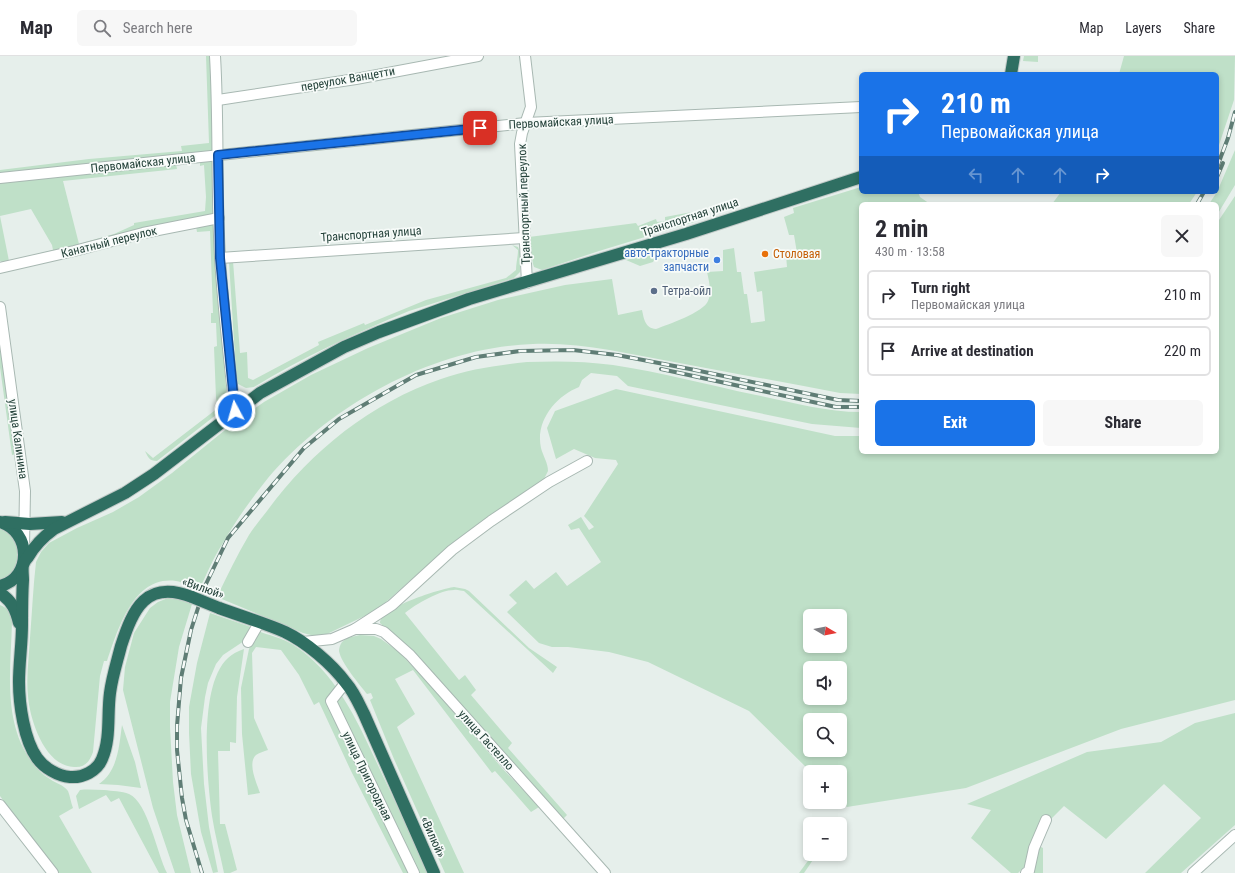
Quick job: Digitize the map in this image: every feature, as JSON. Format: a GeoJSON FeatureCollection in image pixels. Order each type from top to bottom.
{"type":"FeatureCollection","features":[{"type":"Feature","properties":{"kind":"highway"},"geometry":{"type":"LineString","coordinates":[[1011,72],[1014,56]]}},
{"type":"Feature","properties":{"kind":"highway","name":"Транспортная улица"},"geometry":{"type":"LineString","coordinates":[[0,586],[15,578],[34,546],[54,529],[125,493],[154,474],[260,393],[351,344],[469,299],[527,283],[686,234],[859,178]]}},
{"type":"Feature","properties":{"kind":"highway"},"geometry":{"type":"LineString","coordinates":[[0,521],[24,524],[70,521]]}},
{"type":"Feature","properties":{"kind":"highway"},"geometry":{"type":"LineString","coordinates":[[0,521],[14,530],[22,541],[24,547],[25,558],[23,565],[22,636]]}},
{"type":"Feature","properties":{"kind":"highway","name":"«Вилюй»"},"geometry":{"type":"LineString","coordinates":[[22,636],[19,669],[19,692],[31,745],[37,758],[50,770],[65,776],[82,776],[87,774],[96,768],[102,758],[107,742],[110,694],[114,672],[127,627],[137,607],[149,596],[160,592],[179,593],[285,632],[303,642],[346,682],[355,696],[434,873]]}},
{"type":"Feature","properties":{"kind":"highway"},"geometry":{"type":"LineString","coordinates":[[0,593],[16,610],[22,636]]}},
{"type":"Feature","properties":{"kind":"street"},"geometry":{"type":"LineString","coordinates":[[215,56],[218,100],[218,218],[220,258],[235,411]]}},
{"type":"Feature","properties":{"kind":"street","name":"переулок Ванцетти"},"geometry":{"type":"LineString","coordinates":[[218,100],[356,79],[478,56]]}},
{"type":"Feature","properties":{"kind":"street","name":"Транспортный переулок"},"geometry":{"type":"LineString","coordinates":[[524,56],[531,107],[520,144],[527,283]]}},
{"type":"Feature","properties":{"kind":"street","name":"Первомайская улица"},"geometry":{"type":"LineString","coordinates":[[0,178],[526,123],[859,107]]}},
{"type":"Feature","properties":{"kind":"street","name":"Канатный переулок"},"geometry":{"type":"LineString","coordinates":[[0,268],[81,250],[143,233],[218,218]]}},
{"type":"Feature","properties":{"kind":"street","name":"Транспортная улица"},"geometry":{"type":"LineString","coordinates":[[220,258],[524,238]]}},
{"type":"Feature","properties":{"kind":"street","name":"улица Калинина"},"geometry":{"type":"LineString","coordinates":[[0,307],[25,491],[24,547]]}},
{"type":"Feature","properties":{"kind":"street"},"geometry":{"type":"LineString","coordinates":[[303,642],[332,639],[355,628],[392,605],[452,550],[549,482],[587,461]]}},
{"type":"Feature","properties":{"kind":"street"},"geometry":{"type":"LineString","coordinates":[[248,642],[259,623]]}},
{"type":"Feature","properties":{"kind":"street","name":"улица Гастелло"},"geometry":{"type":"LineString","coordinates":[[355,628],[369,628],[380,631],[395,641],[410,655],[605,873]]}},
{"type":"Feature","properties":{"kind":"street","name":"улица Пригородная"},"geometry":{"type":"LineString","coordinates":[[346,682],[331,701],[414,873]]}},
{"type":"Feature","properties":{"kind":"street"},"geometry":{"type":"LineString","coordinates":[[0,805],[53,873]]}},
{"type":"Feature","properties":{"kind":"street"},"geometry":{"type":"LineString","coordinates":[[1026,873],[1034,848],[1046,820]]}},
{"type":"Feature","properties":{"kind":"street"},"geometry":{"type":"LineString","coordinates":[[1193,873],[1235,835]]}},
{"type":"Feature","properties":{"kind":"green space"},"geometry":{"type":"Polygon","coordinates":[[[206,56],[211,56],[214,151],[0,174],[0,170],[89,159],[182,151],[181,146],[209,143],[206,56]]]}},
{"type":"Feature","properties":{"kind":"green space"},"geometry":{"type":"Polygon","coordinates":[[[1024,56],[1038,56],[1038,62],[1023,61],[1024,56]]]}},
{"type":"Feature","properties":{"kind":"green space"},"geometry":{"type":"Polygon","coordinates":[[[1124,56],[1235,56],[1234,100],[1219,145],[1219,72],[1120,72],[1124,56]]]}},
{"type":"Feature","properties":{"kind":"green space"},"geometry":{"type":"Polygon","coordinates":[[[1235,150],[1235,185],[1219,212],[1219,202],[1210,202],[1216,194],[1219,194],[1219,187],[1235,150]]]}},
{"type":"Feature","properties":{"kind":"green space"},"geometry":{"type":"Polygon","coordinates":[[[213,161],[214,212],[212,215],[133,231],[121,236],[8,264],[0,261],[0,216],[0,182],[176,164],[177,169],[63,181],[79,244],[114,234],[134,225],[134,223],[205,211],[206,197],[204,165],[200,166],[200,162],[213,161]],[[31,209],[0,216],[9,261],[53,250],[52,245],[31,209]]]}},
{"type":"Feature","properties":{"kind":"green space"},"geometry":{"type":"Polygon","coordinates":[[[859,188],[859,194],[919,194],[920,197],[927,202],[859,202],[859,394],[840,393],[622,352],[569,345],[533,344],[496,348],[459,356],[423,368],[387,384],[354,404],[322,426],[293,451],[268,478],[250,501],[216,554],[199,590],[185,583],[176,581],[161,581],[149,587],[138,596],[122,620],[107,661],[104,661],[100,676],[93,752],[90,758],[84,765],[74,767],[64,765],[47,751],[32,718],[29,706],[27,682],[36,562],[41,552],[49,543],[77,528],[113,512],[139,497],[172,473],[230,426],[264,402],[311,375],[368,348],[441,318],[498,300],[565,285],[612,279],[618,315],[642,310],[644,320],[647,325],[656,329],[685,318],[705,305],[710,294],[707,272],[723,271],[723,250],[734,248],[737,272],[741,272],[744,294],[747,294],[751,323],[765,321],[762,291],[757,292],[754,272],[787,267],[786,255],[797,253],[794,235],[789,235],[784,217],[794,213],[793,208],[859,188]]]}},
{"type":"Feature","properties":{"kind":"green space"},"geometry":{"type":"Polygon","coordinates":[[[1060,194],[1196,194],[1190,202],[1054,202],[1060,194]]]}},
{"type":"Feature","properties":{"kind":"green space"},"geometry":{"type":"Polygon","coordinates":[[[1235,196],[1235,700],[1121,729],[966,788],[847,807],[847,765],[804,765],[749,711],[648,662],[609,652],[568,647],[552,647],[539,643],[507,612],[517,603],[509,595],[526,580],[534,589],[556,572],[567,586],[601,562],[579,528],[571,530],[568,525],[581,517],[589,530],[594,527],[584,516],[618,464],[616,460],[595,458],[574,449],[556,459],[547,428],[555,411],[616,389],[835,436],[859,436],[859,454],[1219,454],[1219,220],[1235,196]]]}},
{"type":"Feature","properties":{"kind":"green space"},"geometry":{"type":"Polygon","coordinates":[[[692,212],[695,214],[696,218],[694,222],[542,270],[534,267],[529,237],[636,223],[638,226],[656,219],[657,222],[665,221],[665,217],[692,212]]]}},
{"type":"Feature","properties":{"kind":"green space"},"geometry":{"type":"Polygon","coordinates":[[[213,224],[227,399],[225,406],[221,411],[157,461],[152,460],[145,451],[153,458],[218,408],[216,398],[214,347],[217,346],[216,323],[211,323],[211,313],[213,313],[210,231],[197,232],[196,226],[213,224]]]}},
{"type":"Feature","properties":{"kind":"green space"},"geometry":{"type":"Polygon","coordinates":[[[512,245],[518,247],[520,252],[520,272],[514,278],[409,311],[330,346],[254,387],[246,388],[238,384],[229,262],[233,261],[240,353],[247,352],[248,378],[253,380],[319,345],[318,342],[364,323],[365,325],[426,300],[506,278],[516,270],[518,250],[512,245]]]}},
{"type":"Feature","properties":{"kind":"green space"},"geometry":{"type":"Polygon","coordinates":[[[660,250],[653,262],[640,266],[626,260],[660,250]]]}},
{"type":"Feature","properties":{"kind":"green space"},"geometry":{"type":"Polygon","coordinates":[[[0,343],[17,454],[12,455],[0,367],[0,343]]]}},
{"type":"Feature","properties":{"kind":"green space"},"geometry":{"type":"Polygon","coordinates":[[[549,361],[591,363],[631,368],[808,406],[848,412],[859,412],[859,428],[812,424],[628,386],[617,376],[591,373],[582,380],[579,387],[555,403],[544,419],[540,438],[541,448],[548,471],[544,479],[482,523],[422,570],[377,610],[325,635],[315,636],[303,633],[217,597],[240,550],[255,526],[284,489],[303,468],[344,432],[367,415],[390,401],[415,389],[462,373],[505,365],[549,361]]]}},
{"type":"Feature","properties":{"kind":"green space"},"geometry":{"type":"Polygon","coordinates":[[[0,528],[6,531],[14,539],[18,550],[18,556],[14,570],[0,580],[0,528]]]}},
{"type":"Feature","properties":{"kind":"green space"},"geometry":{"type":"Polygon","coordinates":[[[454,587],[469,591],[529,648],[557,667],[553,673],[464,591],[455,590],[442,592],[405,613],[459,680],[465,675],[476,690],[471,695],[512,743],[508,748],[567,815],[562,820],[401,642],[380,623],[383,617],[400,605],[437,591],[454,587]]]}},
{"type":"Feature","properties":{"kind":"green space"},"geometry":{"type":"Polygon","coordinates":[[[168,598],[178,599],[192,604],[179,647],[170,702],[173,782],[177,815],[191,873],[175,873],[153,808],[123,690],[125,667],[134,633],[150,608],[158,602],[168,598]]]}},
{"type":"Feature","properties":{"kind":"green space"},"geometry":{"type":"Polygon","coordinates":[[[0,605],[9,611],[12,622],[10,694],[16,730],[22,746],[40,772],[68,791],[73,808],[59,816],[92,873],[59,873],[0,796],[0,605]]]}},
{"type":"Feature","properties":{"kind":"green space"},"geometry":{"type":"Polygon","coordinates":[[[210,613],[251,627],[247,639],[223,655],[216,664],[208,683],[205,697],[201,728],[204,784],[209,827],[218,872],[213,873],[201,832],[191,774],[189,733],[189,707],[197,663],[210,613]]]}},
{"type":"Feature","properties":{"kind":"green space"},"geometry":{"type":"Polygon","coordinates":[[[258,631],[292,644],[308,656],[335,685],[365,738],[428,873],[403,873],[351,771],[319,702],[314,705],[299,675],[281,650],[256,647],[252,653],[254,718],[268,750],[256,755],[252,763],[260,793],[248,795],[242,734],[241,688],[249,649],[258,631]]]}},
{"type":"Feature","properties":{"kind":"green space"},"geometry":{"type":"Polygon","coordinates":[[[360,635],[374,636],[381,639],[399,652],[441,697],[502,768],[539,807],[531,812],[495,771],[492,773],[413,670],[395,679],[415,714],[397,727],[464,873],[445,873],[394,759],[370,700],[373,698],[371,693],[367,694],[351,674],[340,656],[339,650],[342,642],[347,638],[360,635]]]}},
{"type":"Feature","properties":{"kind":"green space"},"geometry":{"type":"Polygon","coordinates":[[[244,649],[237,697],[236,743],[230,742],[230,751],[218,751],[220,824],[225,824],[237,870],[230,873],[224,873],[213,823],[208,780],[208,710],[212,689],[218,671],[228,658],[244,649]]]}},
{"type":"Feature","properties":{"kind":"green space"},"geometry":{"type":"Polygon","coordinates":[[[1235,713],[1235,825],[1181,873],[1145,873],[1201,818],[1164,784],[1106,839],[1064,806],[1049,821],[1027,864],[1018,873],[1011,873],[971,838],[991,810],[967,804],[1087,752],[1161,742],[1195,723],[1235,713]]]}},
{"type":"Feature","properties":{"kind":"green space"},"geometry":{"type":"Polygon","coordinates":[[[122,725],[135,762],[141,788],[99,784],[105,779],[114,765],[122,725]]]}},
{"type":"Feature","properties":{"kind":"green space"},"geometry":{"type":"Polygon","coordinates":[[[80,790],[120,792],[129,794],[136,799],[147,818],[167,873],[159,873],[119,798],[111,802],[106,795],[79,809],[76,796],[80,790]]]}},
{"type":"Feature","properties":{"kind":"green space"},"geometry":{"type":"Polygon","coordinates":[[[1039,846],[1043,848],[1043,873],[1034,873],[1035,861],[1039,846]]]}},
{"type":"Feature","properties":{"kind":"green space"},"geometry":{"type":"Polygon","coordinates":[[[808,861],[812,861],[804,873],[799,873],[808,861]]]}},
{"type":"Feature","properties":{"kind":"railway"},"geometry":{"type":"LineString","coordinates":[[1219,162],[1228,138],[1235,112]]}},
{"type":"Feature","properties":{"kind":"railway"},"geometry":{"type":"LineString","coordinates":[[1219,172],[1223,163]]}},
{"type":"Feature","properties":{"kind":"railway"},"geometry":{"type":"LineString","coordinates":[[1198,202],[1203,194]]}},
{"type":"Feature","properties":{"kind":"railway"},"geometry":{"type":"LineString","coordinates":[[202,873],[186,820],[177,750],[177,726],[181,678],[191,630],[205,586],[228,538],[304,448],[339,419],[416,375],[476,357],[520,351],[573,350],[617,355],[838,400],[859,401]]}},
{"type":"Feature","properties":{"kind":"railway"},"geometry":{"type":"LineString","coordinates":[[661,369],[836,407],[859,407]]}},
{"type":"Feature","properties":{"kind":"place","name":"Столовая"},"geometry":{"type":"Point","coordinates":[765,254]}},
{"type":"Feature","properties":{"kind":"place","name":"авто-тракторные запчасти"},"geometry":{"type":"Point","coordinates":[717,260]}},
{"type":"Feature","properties":{"kind":"place","name":"Тетра-ойл"},"geometry":{"type":"Point","coordinates":[654,291]}},
{"type":"Feature","properties":{"kind":"route"},"geometry":{"type":"LineString","coordinates":[[235,411],[220,258],[218,218],[218,155],[480,128]]}}]}
